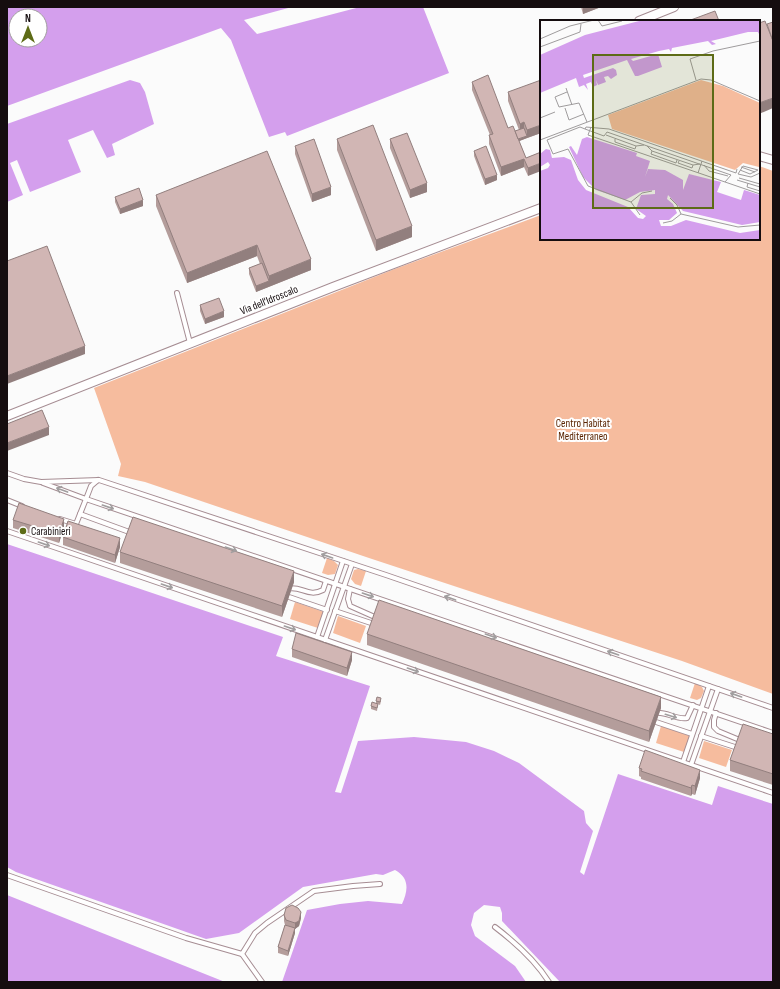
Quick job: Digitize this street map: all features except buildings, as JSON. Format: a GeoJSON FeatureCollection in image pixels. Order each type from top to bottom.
{"type":"FeatureCollection","features":[{"type":"Feature","properties":{"kind":"street"},"geometry":{"type":"LineString","coordinates":[[642,20],[674,7]]}},
{"type":"Feature","properties":{"kind":"street"},"geometry":{"type":"LineString","coordinates":[[760,156],[773,160]]}},
{"type":"Feature","properties":{"kind":"street","name":"Via dell'Idroscalo"},"geometry":{"type":"LineString","coordinates":[[7,416],[332,287],[540,208]]}},
{"type":"Feature","properties":{"kind":"lane"},"geometry":{"type":"LineString","coordinates":[[177,293],[190,344]]}},
{"type":"Feature","properties":{"kind":"lane"},"geometry":{"type":"LineString","coordinates":[[7,473],[41,482],[86,499],[773,733]]}},
{"type":"Feature","properties":{"kind":"lane"},"geometry":{"type":"LineString","coordinates":[[41,482],[99,480],[352,564],[773,708]]}},
{"type":"Feature","properties":{"kind":"lane"},"geometry":{"type":"LineString","coordinates":[[76,524],[91,486],[99,480]]}},
{"type":"Feature","properties":{"kind":"lane"},"geometry":{"type":"LineString","coordinates":[[7,500],[27,508]]}},
{"type":"Feature","properties":{"kind":"lane"},"geometry":{"type":"LineString","coordinates":[[80,514],[131,533],[134,538]]}},
{"type":"Feature","properties":{"kind":"lane"},"geometry":{"type":"LineString","coordinates":[[55,517],[83,526]]}},
{"type":"Feature","properties":{"kind":"lane"},"geometry":{"type":"LineString","coordinates":[[7,531],[773,793]]}},
{"type":"Feature","properties":{"kind":"lane"},"geometry":{"type":"LineString","coordinates":[[317,637],[343,561]]}},
{"type":"Feature","properties":{"kind":"lane"},"geometry":{"type":"LineString","coordinates":[[326,640],[352,564]]}},
{"type":"Feature","properties":{"kind":"lane"},"geometry":{"type":"LineString","coordinates":[[279,591],[292,588],[312,594],[319,593],[323,590],[326,581]]}},
{"type":"Feature","properties":{"kind":"lane"},"geometry":{"type":"LineString","coordinates":[[350,589],[348,599],[350,606],[377,617],[379,621]]}},
{"type":"Feature","properties":{"kind":"lane"},"geometry":{"type":"LineString","coordinates":[[289,597],[327,610]]}},
{"type":"Feature","properties":{"kind":"lane"},"geometry":{"type":"LineString","coordinates":[[336,611],[374,624]]}},
{"type":"Feature","properties":{"kind":"lane"},"geometry":{"type":"LineString","coordinates":[[683,762],[709,686]]}},
{"type":"Feature","properties":{"kind":"lane"},"geometry":{"type":"LineString","coordinates":[[691,764],[718,689]]}},
{"type":"Feature","properties":{"kind":"lane"},"geometry":{"type":"LineString","coordinates":[[648,715],[660,712],[681,719],[687,718],[693,705]]}},
{"type":"Feature","properties":{"kind":"lane"},"geometry":{"type":"LineString","coordinates":[[716,713],[714,727],[718,731],[741,740],[746,745]]}},
{"type":"Feature","properties":{"kind":"lane"},"geometry":{"type":"LineString","coordinates":[[656,722],[692,734]]}},
{"type":"Feature","properties":{"kind":"lane"},"geometry":{"type":"LineString","coordinates":[[701,736],[738,748]]}},
{"type":"Feature","properties":{"kind":"lane"},"geometry":{"type":"LineString","coordinates":[[7,875],[186,938],[242,954],[262,982]]}},
{"type":"Feature","properties":{"kind":"lane"},"geometry":{"type":"LineString","coordinates":[[242,954],[255,933],[314,891],[380,884]]}},
{"type":"Feature","properties":{"kind":"lane"},"geometry":{"type":"LineString","coordinates":[[495,927],[512,940],[527,955],[549,982]]}},
{"type":"Feature","properties":{"kind":"green space","name":"Centro Habitat Mediterraneo"},"geometry":{"type":"Polygon","coordinates":[[[760,166],[773,171],[773,694],[682,661],[369,558],[145,482],[118,476],[121,464],[94,388],[392,270],[540,215],[540,240],[760,240],[760,166]]]}},
{"type":"Feature","properties":{"kind":"green space"},"geometry":{"type":"Polygon","coordinates":[[[327,558],[334,561],[338,565],[335,574],[328,575],[322,573],[327,558]]]}},
{"type":"Feature","properties":{"kind":"green space"},"geometry":{"type":"Polygon","coordinates":[[[358,569],[366,571],[361,586],[355,584],[351,579],[354,570],[358,569]]]}},
{"type":"Feature","properties":{"kind":"green space"},"geometry":{"type":"Polygon","coordinates":[[[295,602],[324,612],[318,628],[290,619],[295,602]]]}},
{"type":"Feature","properties":{"kind":"green space"},"geometry":{"type":"Polygon","coordinates":[[[338,616],[366,626],[360,643],[333,633],[338,616]]]}},
{"type":"Feature","properties":{"kind":"green space"},"geometry":{"type":"Polygon","coordinates":[[[695,683],[702,687],[704,691],[701,698],[697,700],[690,698],[695,683]]]}},
{"type":"Feature","properties":{"kind":"green space"},"geometry":{"type":"Polygon","coordinates":[[[661,726],[690,736],[684,752],[656,743],[661,726]]]}},
{"type":"Feature","properties":{"kind":"green space"},"geometry":{"type":"Polygon","coordinates":[[[704,741],[732,750],[726,767],[699,758],[704,741]]]}},
{"type":"Feature","properties":{"kind":"shaded area"},"geometry":{"type":"Polygon","coordinates":[[[7,7],[292,7],[244,20],[257,34],[360,7],[423,7],[449,73],[287,136],[285,132],[269,137],[231,40],[221,28],[7,106],[7,7]]]}},
{"type":"Feature","properties":{"kind":"shaded area"},"geometry":{"type":"Polygon","coordinates":[[[130,80],[140,83],[145,92],[154,124],[112,144],[115,155],[107,158],[93,130],[68,140],[81,172],[30,192],[17,160],[10,163],[23,195],[7,202],[7,124],[130,80]]]}},
{"type":"Feature","properties":{"kind":"shaded area"},"geometry":{"type":"Polygon","coordinates":[[[7,544],[283,637],[276,656],[370,686],[335,792],[341,793],[358,741],[414,737],[466,742],[494,751],[519,763],[584,811],[586,823],[593,831],[580,872],[584,875],[618,774],[712,805],[718,786],[773,804],[773,982],[560,982],[502,921],[500,907],[484,905],[474,913],[471,925],[475,936],[515,966],[526,982],[282,982],[307,910],[368,901],[402,904],[406,894],[406,885],[400,873],[395,870],[383,875],[376,874],[303,887],[239,933],[206,939],[16,872],[7,867],[7,544]]]}},
{"type":"Feature","properties":{"kind":"shaded area"},"geometry":{"type":"Polygon","coordinates":[[[7,895],[225,982],[7,982],[7,895]]]}},
{"type":"Feature","properties":{"kind":"place","name":"Carabinieri"},"geometry":{"type":"Point","coordinates":[23,531]}}]}
